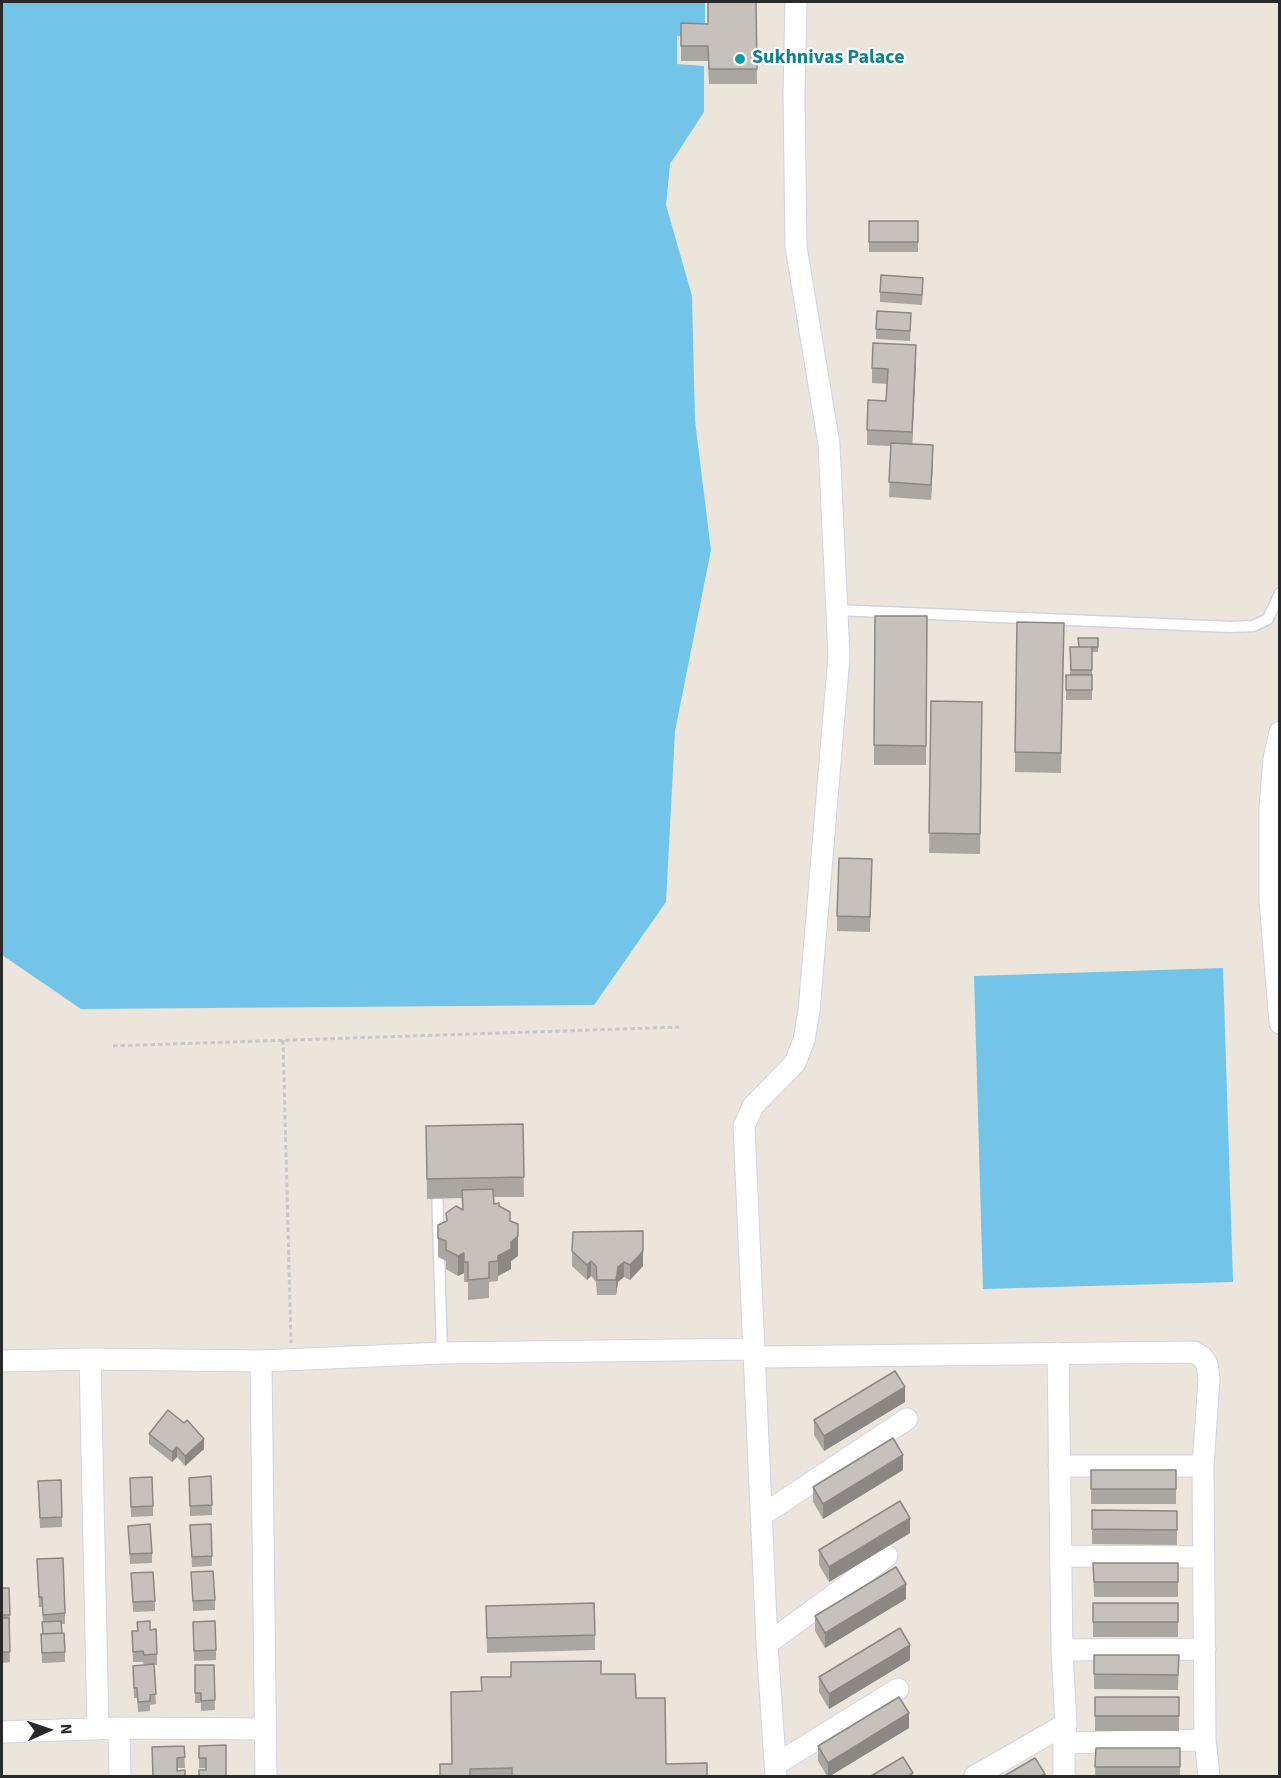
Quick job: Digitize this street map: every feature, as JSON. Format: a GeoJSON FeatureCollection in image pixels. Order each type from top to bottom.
{"type":"FeatureCollection","features":[{"type":"Feature","properties":{"kind":"street"},"geometry":{"type":"LineString","coordinates":[[796,2],[794,94],[796,247],[829,444],[839,656],[809,1011],[804,1040],[795,1063],[753,1106],[744,1126],[767,1644],[776,1771],[898,1689]]}},
{"type":"Feature","properties":{"kind":"street"},"geometry":{"type":"LineString","coordinates":[[1280,732],[1274,759],[1270,807],[1280,1023]]}},
{"type":"Feature","properties":{"kind":"street"},"geometry":{"type":"LineString","coordinates":[[2,1361],[90,1359],[261,1361],[442,1353],[1194,1352],[1207,1364],[1209,1379],[1203,1466],[1205,1740],[1209,1776]]}},
{"type":"Feature","properties":{"kind":"street"},"geometry":{"type":"LineString","coordinates":[[1058,1353],[1064,1776]]}},
{"type":"Feature","properties":{"kind":"street"},"geometry":{"type":"LineString","coordinates":[[90,1359],[98,1729]]}},
{"type":"Feature","properties":{"kind":"street"},"geometry":{"type":"LineString","coordinates":[[261,1361],[266,1776]]}},
{"type":"Feature","properties":{"kind":"street"},"geometry":{"type":"LineString","coordinates":[[762,1516],[907,1419]]}},
{"type":"Feature","properties":{"kind":"street"},"geometry":{"type":"LineString","coordinates":[[1059,1466],[1203,1466]]}},
{"type":"Feature","properties":{"kind":"street"},"geometry":{"type":"LineString","coordinates":[[1061,1556],[1204,1557]]}},
{"type":"Feature","properties":{"kind":"street"},"geometry":{"type":"LineString","coordinates":[[767,1644],[887,1557]]}},
{"type":"Feature","properties":{"kind":"street"},"geometry":{"type":"LineString","coordinates":[[1062,1650],[1205,1649]]}},
{"type":"Feature","properties":{"kind":"street"},"geometry":{"type":"LineString","coordinates":[[2,1732],[119,1728],[266,1729]]}},
{"type":"Feature","properties":{"kind":"street"},"geometry":{"type":"LineString","coordinates":[[119,1728],[120,1776]]}},
{"type":"Feature","properties":{"kind":"street"},"geometry":{"type":"LineString","coordinates":[[975,1776],[1065,1733],[1205,1740]]}},
{"type":"Feature","properties":{"kind":"lane"},"geometry":{"type":"LineString","coordinates":[[837,610],[1231,627],[1253,626],[1268,619],[1280,593]]}},
{"type":"Feature","properties":{"kind":"lane"},"geometry":{"type":"LineString","coordinates":[[436,1179],[442,1353]]}},
{"type":"Feature","properties":{"kind":"path"},"geometry":{"type":"LineString","coordinates":[[113,1046],[679,1027]]}},
{"type":"Feature","properties":{"kind":"path"},"geometry":{"type":"LineString","coordinates":[[283,1040],[291,1359]]}},
{"type":"Feature","properties":{"kind":"water"},"geometry":{"type":"Polygon","coordinates":[[[2,2],[705,2],[705,35],[677,36],[677,64],[704,66],[704,112],[670,164],[666,205],[692,296],[695,421],[711,550],[675,731],[666,902],[594,1005],[81,1009],[2,955],[2,2]]]}},
{"type":"Feature","properties":{"kind":"water"},"geometry":{"type":"Polygon","coordinates":[[[1223,968],[1233,1282],[983,1289],[974,976],[1223,968]]]}},
{"type":"Feature","properties":{"kind":"building"},"geometry":{"type":"Polygon","coordinates":[[[708,2],[756,2],[757,69],[709,69],[708,46],[681,46],[681,23],[708,24],[708,2]]]}},
{"type":"Feature","properties":{"kind":"building"},"geometry":{"type":"Polygon","coordinates":[[[869,221],[918,221],[918,242],[869,242],[869,221]]]}},
{"type":"Feature","properties":{"kind":"building"},"geometry":{"type":"Polygon","coordinates":[[[881,275],[923,278],[922,295],[880,292],[881,275]]]}},
{"type":"Feature","properties":{"kind":"building"},"geometry":{"type":"Polygon","coordinates":[[[877,311],[911,313],[910,331],[876,329],[877,311]]]}},
{"type":"Feature","properties":{"kind":"building"},"geometry":{"type":"Polygon","coordinates":[[[873,343],[916,345],[912,432],[867,430],[868,400],[886,401],[888,369],[872,368],[873,343]]]}},
{"type":"Feature","properties":{"kind":"building"},"geometry":{"type":"Polygon","coordinates":[[[891,443],[933,445],[931,485],[889,482],[891,443]]]}},
{"type":"Feature","properties":{"kind":"building"},"geometry":{"type":"Polygon","coordinates":[[[875,616],[927,616],[926,746],[874,745],[875,616]]]}},
{"type":"Feature","properties":{"kind":"building"},"geometry":{"type":"Polygon","coordinates":[[[1017,622],[1064,623],[1061,753],[1015,752],[1017,622]]]}},
{"type":"Feature","properties":{"kind":"building"},"geometry":{"type":"Polygon","coordinates":[[[1078,638],[1098,638],[1098,647],[1079,647],[1078,638]]]}},
{"type":"Feature","properties":{"kind":"building"},"geometry":{"type":"Polygon","coordinates":[[[1070,647],[1092,647],[1092,670],[1071,670],[1070,647]]]}},
{"type":"Feature","properties":{"kind":"building"},"geometry":{"type":"Polygon","coordinates":[[[1066,675],[1092,675],[1092,690],[1066,690],[1066,675]]]}},
{"type":"Feature","properties":{"kind":"building"},"geometry":{"type":"Polygon","coordinates":[[[931,701],[982,702],[980,834],[929,833],[931,701]]]}},
{"type":"Feature","properties":{"kind":"building"},"geometry":{"type":"Polygon","coordinates":[[[839,858],[872,859],[870,917],[837,916],[839,858]]]}},
{"type":"Feature","properties":{"kind":"building"},"geometry":{"type":"Polygon","coordinates":[[[523,1124],[524,1177],[427,1179],[426,1126],[523,1124]]]}},
{"type":"Feature","properties":{"kind":"building"},"geometry":{"type":"Polygon","coordinates":[[[493,1189],[494,1204],[499,1203],[499,1206],[510,1212],[510,1221],[518,1224],[518,1236],[511,1242],[511,1249],[498,1256],[498,1261],[489,1262],[489,1278],[468,1280],[468,1262],[464,1262],[464,1253],[458,1256],[446,1250],[446,1241],[438,1238],[438,1225],[447,1221],[446,1213],[456,1206],[463,1210],[462,1190],[493,1189]]]}},
{"type":"Feature","properties":{"kind":"building"},"geometry":{"type":"Polygon","coordinates":[[[643,1231],[643,1251],[630,1265],[624,1262],[618,1267],[616,1280],[597,1280],[596,1266],[591,1261],[587,1265],[572,1251],[573,1232],[643,1231]]]}},
{"type":"Feature","properties":{"kind":"building"},"geometry":{"type":"Polygon","coordinates":[[[895,1371],[905,1387],[824,1436],[814,1420],[895,1371]]]}},
{"type":"Feature","properties":{"kind":"building"},"geometry":{"type":"Polygon","coordinates":[[[168,1410],[184,1423],[187,1420],[204,1439],[185,1456],[177,1447],[172,1452],[149,1434],[168,1410]]]}},
{"type":"Feature","properties":{"kind":"building"},"geometry":{"type":"Polygon","coordinates":[[[893,1438],[903,1455],[823,1504],[813,1487],[893,1438]]]}},
{"type":"Feature","properties":{"kind":"building"},"geometry":{"type":"Polygon","coordinates":[[[1091,1470],[1176,1470],[1176,1489],[1091,1489],[1091,1470]]]}},
{"type":"Feature","properties":{"kind":"building"},"geometry":{"type":"Polygon","coordinates":[[[211,1476],[212,1505],[190,1506],[189,1478],[211,1476]]]}},
{"type":"Feature","properties":{"kind":"building"},"geometry":{"type":"Polygon","coordinates":[[[152,1477],[153,1506],[131,1507],[130,1478],[152,1477]]]}},
{"type":"Feature","properties":{"kind":"building"},"geometry":{"type":"Polygon","coordinates":[[[61,1480],[62,1517],[40,1518],[38,1481],[61,1480]]]}},
{"type":"Feature","properties":{"kind":"building"},"geometry":{"type":"Polygon","coordinates":[[[900,1501],[910,1518],[829,1567],[819,1550],[900,1501]]]}},
{"type":"Feature","properties":{"kind":"building"},"geometry":{"type":"Polygon","coordinates":[[[1092,1510],[1177,1511],[1177,1530],[1092,1529],[1092,1510]]]}},
{"type":"Feature","properties":{"kind":"building"},"geometry":{"type":"Polygon","coordinates":[[[150,1524],[152,1553],[130,1554],[128,1526],[150,1524]]]}},
{"type":"Feature","properties":{"kind":"building"},"geometry":{"type":"Polygon","coordinates":[[[211,1524],[212,1556],[192,1557],[190,1525],[211,1524]]]}},
{"type":"Feature","properties":{"kind":"building"},"geometry":{"type":"Polygon","coordinates":[[[63,1558],[65,1613],[43,1615],[42,1597],[39,1597],[37,1559],[63,1558]]]}},
{"type":"Feature","properties":{"kind":"building"},"geometry":{"type":"Polygon","coordinates":[[[1093,1563],[1178,1563],[1178,1582],[1094,1582],[1093,1563]]]}},
{"type":"Feature","properties":{"kind":"building"},"geometry":{"type":"Polygon","coordinates":[[[896,1567],[906,1584],[825,1633],[815,1616],[896,1567]]]}},
{"type":"Feature","properties":{"kind":"building"},"geometry":{"type":"Polygon","coordinates":[[[213,1571],[215,1600],[193,1601],[191,1572],[213,1571]]]}},
{"type":"Feature","properties":{"kind":"building"},"geometry":{"type":"Polygon","coordinates":[[[153,1572],[155,1601],[133,1602],[131,1573],[153,1572]]]}},
{"type":"Feature","properties":{"kind":"building"},"geometry":{"type":"Polygon","coordinates":[[[2,1588],[9,1588],[10,1615],[2,1615],[2,1588]]]}},
{"type":"Feature","properties":{"kind":"building"},"geometry":{"type":"Polygon","coordinates":[[[594,1603],[595,1635],[487,1638],[486,1606],[594,1603]]]}},
{"type":"Feature","properties":{"kind":"building"},"geometry":{"type":"Polygon","coordinates":[[[1093,1603],[1178,1603],[1178,1622],[1093,1622],[1093,1603]]]}},
{"type":"Feature","properties":{"kind":"building"},"geometry":{"type":"Polygon","coordinates":[[[2,1618],[9,1618],[10,1652],[2,1652],[2,1618]]]}},
{"type":"Feature","properties":{"kind":"building"},"geometry":{"type":"Polygon","coordinates":[[[61,1621],[62,1633],[43,1634],[42,1622],[61,1621]]]}},
{"type":"Feature","properties":{"kind":"building"},"geometry":{"type":"Polygon","coordinates":[[[150,1621],[150,1630],[156,1629],[157,1654],[144,1655],[143,1651],[133,1652],[132,1631],[138,1631],[137,1622],[150,1621]]]}},
{"type":"Feature","properties":{"kind":"building"},"geometry":{"type":"Polygon","coordinates":[[[215,1621],[216,1650],[194,1651],[193,1622],[215,1621]]]}},
{"type":"Feature","properties":{"kind":"building"},"geometry":{"type":"Polygon","coordinates":[[[900,1628],[910,1645],[829,1694],[819,1677],[900,1628]]]}},
{"type":"Feature","properties":{"kind":"building"},"geometry":{"type":"Polygon","coordinates":[[[64,1633],[65,1652],[42,1653],[41,1634],[64,1633]]]}},
{"type":"Feature","properties":{"kind":"building"},"geometry":{"type":"Polygon","coordinates":[[[1094,1655],[1179,1655],[1178,1675],[1094,1674],[1094,1655]]]}},
{"type":"Feature","properties":{"kind":"building"},"geometry":{"type":"Polygon","coordinates":[[[601,1661],[601,1674],[635,1674],[636,1698],[665,1698],[666,1764],[707,1763],[707,1776],[512,1776],[512,1768],[470,1769],[470,1776],[440,1776],[440,1764],[452,1764],[451,1692],[482,1691],[481,1677],[511,1677],[511,1662],[601,1661]]]}},
{"type":"Feature","properties":{"kind":"building"},"geometry":{"type":"Polygon","coordinates":[[[154,1664],[156,1694],[150,1695],[150,1701],[138,1702],[137,1688],[134,1688],[133,1666],[154,1664]]]}},
{"type":"Feature","properties":{"kind":"building"},"geometry":{"type":"Polygon","coordinates":[[[195,1665],[214,1665],[215,1700],[201,1701],[201,1693],[195,1693],[195,1665]]]}},
{"type":"Feature","properties":{"kind":"building"},"geometry":{"type":"Polygon","coordinates":[[[899,1697],[909,1713],[828,1763],[818,1746],[899,1697]]]}},
{"type":"Feature","properties":{"kind":"building"},"geometry":{"type":"Polygon","coordinates":[[[1095,1697],[1179,1697],[1179,1716],[1095,1716],[1095,1697]]]}},
{"type":"Feature","properties":{"kind":"building"},"geometry":{"type":"Polygon","coordinates":[[[226,1745],[226,1776],[199,1776],[199,1770],[206,1770],[206,1758],[199,1758],[199,1746],[226,1745]]]}},
{"type":"Feature","properties":{"kind":"building"},"geometry":{"type":"Polygon","coordinates":[[[184,1746],[185,1757],[177,1758],[177,1771],[185,1770],[185,1776],[153,1776],[152,1747],[184,1746]]]}},
{"type":"Feature","properties":{"kind":"building"},"geometry":{"type":"Polygon","coordinates":[[[1096,1748],[1180,1748],[1180,1767],[1095,1767],[1096,1748]]]}},
{"type":"Feature","properties":{"kind":"building"},"geometry":{"type":"Polygon","coordinates":[[[903,1757],[913,1773],[908,1776],[871,1776],[903,1757]]]}},
{"type":"Feature","properties":{"kind":"building"},"geometry":{"type":"Polygon","coordinates":[[[1035,1758],[1045,1774],[1041,1776],[1004,1776],[1035,1758]]]}},
{"type":"Feature","properties":{"kind":"place","name":"Sukhnivas Palace"},"geometry":{"type":"Point","coordinates":[740,59]}}]}
